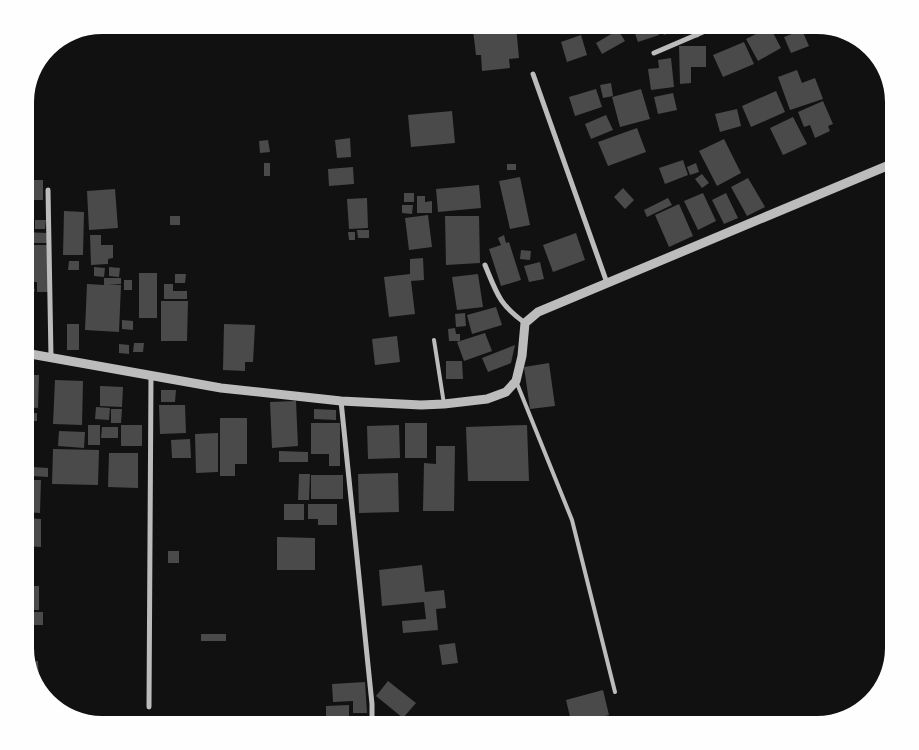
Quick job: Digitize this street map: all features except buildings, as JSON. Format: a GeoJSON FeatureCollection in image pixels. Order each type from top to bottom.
{"type":"FeatureCollection","features":[{"type":"Feature","properties":{"kind":"street"},"geometry":{"type":"LineString","coordinates":[[654,53],[696,35]]}},
{"type":"Feature","properties":{"kind":"street"},"geometry":{"type":"LineString","coordinates":[[533,74],[607,283]]}},
{"type":"Feature","properties":{"kind":"street"},"geometry":{"type":"LineString","coordinates":[[34,354],[221,388],[341,401],[421,406],[487,399],[506,392],[516,381],[522,356],[525,323],[538,312],[885,168]]}},
{"type":"Feature","properties":{"kind":"street"},"geometry":{"type":"LineString","coordinates":[[48,190],[51,357]]}},
{"type":"Feature","properties":{"kind":"street"},"geometry":{"type":"LineString","coordinates":[[485,265],[500,301],[525,323]]}},
{"type":"Feature","properties":{"kind":"street"},"geometry":{"type":"LineString","coordinates":[[149,707],[151,375]]}},
{"type":"Feature","properties":{"kind":"street"},"geometry":{"type":"LineString","coordinates":[[341,401],[372,716]]}},
{"type":"Feature","properties":{"kind":"lane"},"geometry":{"type":"LineString","coordinates":[[434,340],[444,404]]}},
{"type":"Feature","properties":{"kind":"lane"},"geometry":{"type":"LineString","coordinates":[[516,381],[572,520],[615,692]]}}]}
